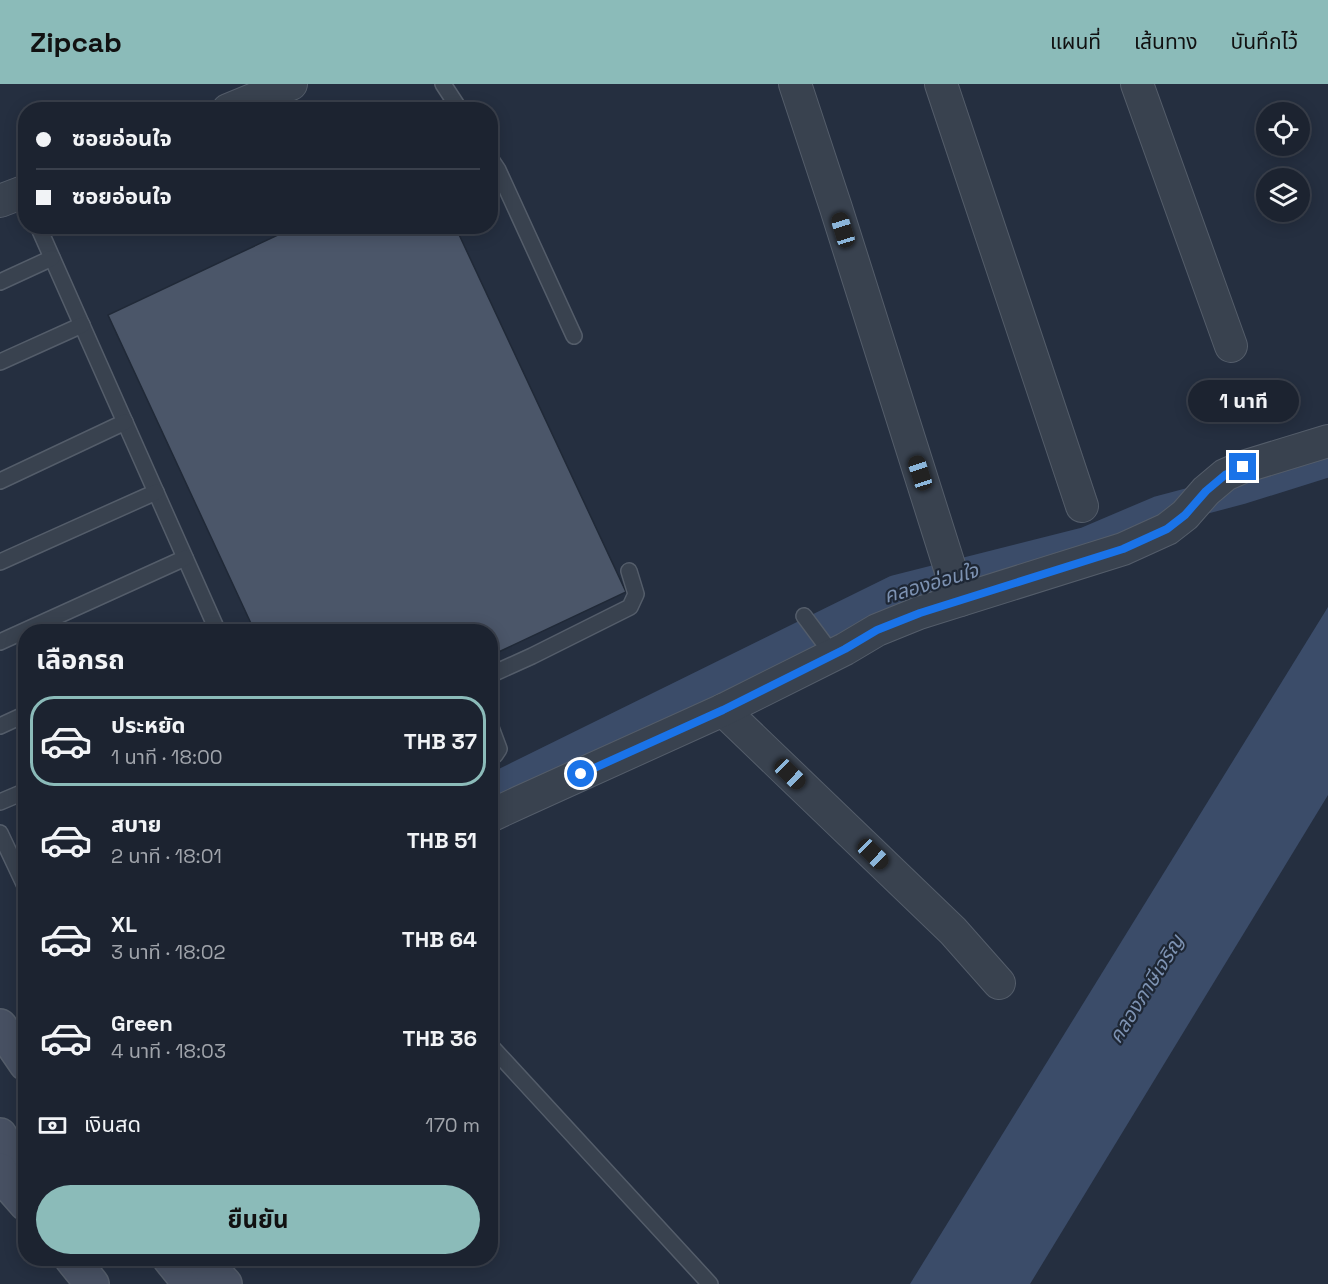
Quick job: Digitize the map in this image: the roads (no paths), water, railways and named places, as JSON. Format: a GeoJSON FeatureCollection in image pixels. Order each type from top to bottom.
{"type":"FeatureCollection","features":[{"type":"Feature","properties":{"kind":"main road"},"geometry":{"type":"LineString","coordinates":[[0,1135],[18,1165]]}},
{"type":"Feature","properties":{"kind":"main road"},"geometry":{"type":"LineString","coordinates":[[0,1170],[3,1178],[18,1195]]}},
{"type":"Feature","properties":{"kind":"main road"},"geometry":{"type":"LineString","coordinates":[[77,1266],[92,1284]]}},
{"type":"Feature","properties":{"kind":"main road"},"geometry":{"type":"LineString","coordinates":[[103,1266],[118,1284]]}},
{"type":"Feature","properties":{"kind":"main road"},"geometry":{"type":"LineString","coordinates":[[175,1266],[190,1284]]}},
{"type":"Feature","properties":{"kind":"main road"},"geometry":{"type":"LineString","coordinates":[[208,1266],[225,1284]]}},
{"type":"Feature","properties":{"kind":"street"},"geometry":{"type":"LineString","coordinates":[[247,102],[291,84]]}},
{"type":"Feature","properties":{"kind":"street"},"geometry":{"type":"LineString","coordinates":[[795,84],[954,582]]}},
{"type":"Feature","properties":{"kind":"street"},"geometry":{"type":"LineString","coordinates":[[941,84],[1082,506]]}},
{"type":"Feature","properties":{"kind":"street"},"geometry":{"type":"LineString","coordinates":[[1137,84],[1231,346]]}},
{"type":"Feature","properties":{"kind":"street"},"geometry":{"type":"LineString","coordinates":[[498,812],[723,710],[828,649],[920,613],[954,582],[1123,549],[1167,529],[1185,515],[1206,491],[1225,475],[1243,467],[1328,441]]}},
{"type":"Feature","properties":{"kind":"street"},"geometry":{"type":"LineString","coordinates":[[723,710],[952,932],[999,983]]}},
{"type":"Feature","properties":{"kind":"lane"},"geometry":{"type":"LineString","coordinates":[[443,84],[455,102]]}},
{"type":"Feature","properties":{"kind":"lane"},"geometry":{"type":"LineString","coordinates":[[498,170],[574,336]]}},
{"type":"Feature","properties":{"kind":"lane"},"geometry":{"type":"LineString","coordinates":[[42,234],[185,558],[212,624]]}},
{"type":"Feature","properties":{"kind":"lane"},"geometry":{"type":"LineString","coordinates":[[0,282],[52,258]]}},
{"type":"Feature","properties":{"kind":"lane"},"geometry":{"type":"LineString","coordinates":[[0,362],[82,325]]}},
{"type":"Feature","properties":{"kind":"lane"},"geometry":{"type":"LineString","coordinates":[[0,481],[124,422]]}},
{"type":"Feature","properties":{"kind":"lane"},"geometry":{"type":"LineString","coordinates":[[0,562],[156,492]]}},
{"type":"Feature","properties":{"kind":"lane"},"geometry":{"type":"LineString","coordinates":[[40,624],[185,558]]}},
{"type":"Feature","properties":{"kind":"lane"},"geometry":{"type":"LineString","coordinates":[[498,671],[630,607],[636,594],[629,571]]}},
{"type":"Feature","properties":{"kind":"lane"},"geometry":{"type":"LineString","coordinates":[[804,616],[828,649]]}},
{"type":"Feature","properties":{"kind":"lane"},"geometry":{"type":"LineString","coordinates":[[0,642],[18,634]]}},
{"type":"Feature","properties":{"kind":"lane"},"geometry":{"type":"LineString","coordinates":[[0,726],[18,718]]}},
{"type":"Feature","properties":{"kind":"lane"},"geometry":{"type":"LineString","coordinates":[[0,802],[18,794]]}},
{"type":"Feature","properties":{"kind":"lane"},"geometry":{"type":"LineString","coordinates":[[0,833],[18,856]]}},
{"type":"Feature","properties":{"kind":"lane"},"geometry":{"type":"LineString","coordinates":[[498,1054],[710,1284]]}},
{"type":"Feature","properties":{"kind":"water","name":"คลองภาษีเจริญ"},"geometry":{"type":"Polygon","coordinates":[[[1328,607],[1328,795],[1030,1284],[910,1284],[1328,607]]]}},
{"type":"Feature","properties":{"kind":"waterway","name":"คลองอ่อนใจ"},"geometry":{"type":"LineString","coordinates":[[498,786],[896,590],[1086,542],[1159,511],[1242,489],[1328,462]]}}]}
